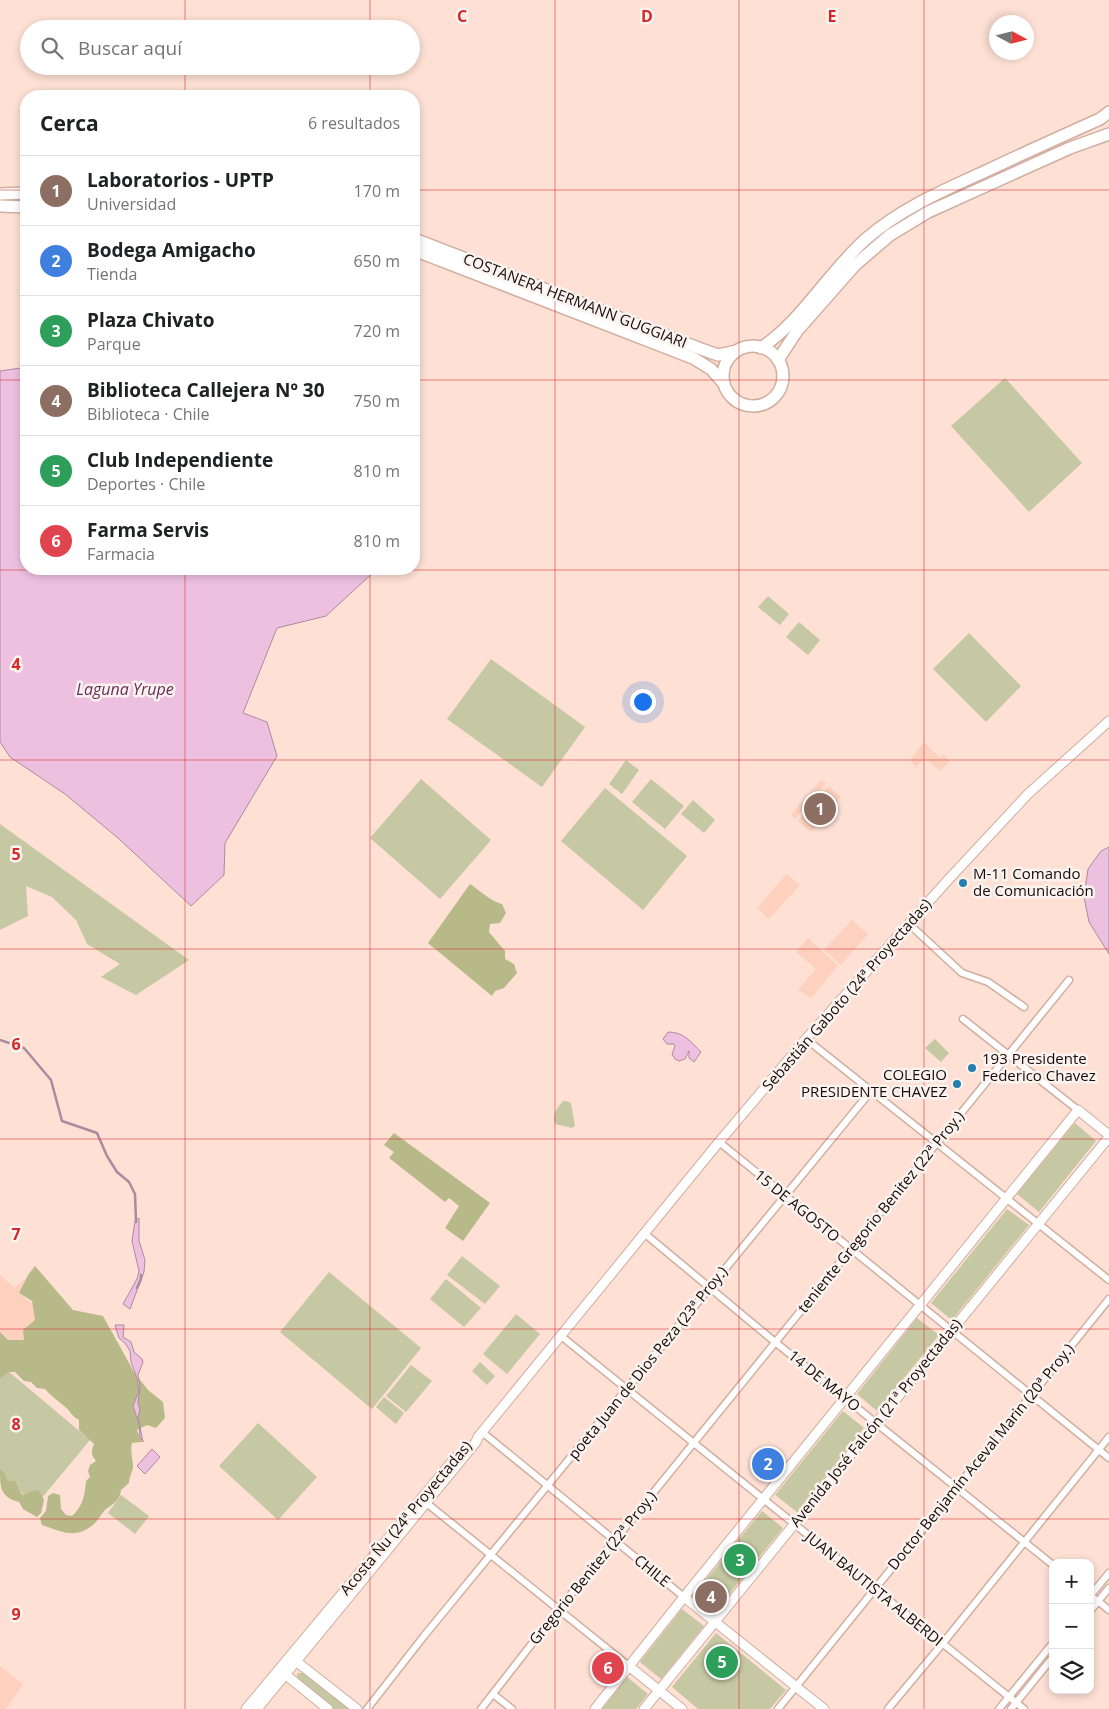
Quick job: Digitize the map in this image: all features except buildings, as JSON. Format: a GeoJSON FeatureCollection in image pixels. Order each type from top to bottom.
{"type":"FeatureCollection","features":[{"type":"Feature","properties":{"kind":"highway"},"geometry":{"type":"LineString","coordinates":[[761,348],[776,338],[840,264],[867,238],[890,221],[919,202],[1100,118],[1109,112]]}},
{"type":"Feature","properties":{"kind":"highway"},"geometry":{"type":"LineString","coordinates":[[778,360],[797,331],[856,265],[890,235],[936,208],[1070,148],[1109,134]]}},
{"type":"Feature","properties":{"kind":"highway"},"geometry":{"type":"LineString","coordinates":[[0,194],[20,193]]}},
{"type":"Feature","properties":{"kind":"highway"},"geometry":{"type":"LineString","coordinates":[[0,206],[20,207]]}},
{"type":"Feature","properties":{"kind":"highway","name":"COSTANERA HERMANN GUGGIARI"},"geometry":{"type":"LineString","coordinates":[[420,241],[701,349],[718,354],[737,351]]}},
{"type":"Feature","properties":{"kind":"highway","name":"COSTANERA HERMANN GUGGIARI"},"geometry":{"type":"LineString","coordinates":[[420,252],[693,358],[711,369],[724,384]]}},
{"type":"Feature","properties":{"kind":"highway"},"geometry":{"type":"LineString","coordinates":[[753,346],[761,348],[768,350],[778,360],[782,368],[783,378],[781,387],[777,395],[770,402],[752,406],[742,404],[734,400],[724,384],[726,365],[737,351],[753,346]]}},
{"type":"Feature","properties":{"kind":"street","name":"Sebastián Gaboto (24ª Proyectadas)"},"geometry":{"type":"LineString","coordinates":[[561,1336],[601,1285],[806,1039],[1028,794],[1109,721]]}},
{"type":"Feature","properties":{"kind":"street"},"geometry":{"type":"LineString","coordinates":[[909,924],[962,972],[988,982],[1024,1007]]}},
{"type":"Feature","properties":{"kind":"street","name":"teniente Gregorio Benitez (22ª Proy.)"},"geometry":{"type":"LineString","coordinates":[[694,1443],[1069,980]]}},
{"type":"Feature","properties":{"kind":"street"},"geometry":{"type":"LineString","coordinates":[[963,1019],[1109,1136]]}},
{"type":"Feature","properties":{"kind":"street"},"geometry":{"type":"LineString","coordinates":[[806,1039],[1109,1280]]}},
{"type":"Feature","properties":{"kind":"street","name":"poeta Juan de Dios Peza (23ª Proy.)"},"geometry":{"type":"LineString","coordinates":[[367,1709],[424,1636],[871,1091]]}},
{"type":"Feature","properties":{"kind":"street"},"geometry":{"type":"LineString","coordinates":[[595,1709],[1078,1110]]}},
{"type":"Feature","properties":{"kind":"street","name":"Avenida José Falcón (21ª Proyectadas)"},"geometry":{"type":"LineString","coordinates":[[644,1709],[1109,1136]]}},
{"type":"Feature","properties":{"kind":"street","name":"15 DE AGOSTO"},"geometry":{"type":"LineString","coordinates":[[719,1142],[1109,1458]]}},
{"type":"Feature","properties":{"kind":"street","name":"14 DE MAYO"},"geometry":{"type":"LineString","coordinates":[[644,1233],[709,1288],[1049,1562]]}},
{"type":"Feature","properties":{"kind":"street","name":"Doctor Benjamín Aceval Marin (20ª Proy.)"},"geometry":{"type":"LineString","coordinates":[[778,1709],[1109,1299]]}},
{"type":"Feature","properties":{"kind":"street"},"geometry":{"type":"LineString","coordinates":[[480,1434],[561,1336]]}},
{"type":"Feature","properties":{"kind":"street","name":"JUAN BAUTISTA ALBERDI"},"geometry":{"type":"LineString","coordinates":[[561,1336],[1024,1709]]}},
{"type":"Feature","properties":{"kind":"street","name":"CHILE"},"geometry":{"type":"LineString","coordinates":[[480,1434],[548,1486],[824,1709]]}},
{"type":"Feature","properties":{"kind":"street","name":"Acosta Ñu (24ª Proyectadas)"},"geometry":{"type":"LineString","coordinates":[[246,1709],[282,1672],[424,1501],[476,1442],[480,1434]]}},
{"type":"Feature","properties":{"kind":"street"},"geometry":{"type":"LineString","coordinates":[[888,1709],[943,1644],[1109,1437]]}},
{"type":"Feature","properties":{"kind":"street","name":"Gregorio Benitez (22ª Proy.)"},"geometry":{"type":"LineString","coordinates":[[481,1709],[694,1443]]}},
{"type":"Feature","properties":{"kind":"street"},"geometry":{"type":"LineString","coordinates":[[424,1501],[682,1709]]}},
{"type":"Feature","properties":{"kind":"street"},"geometry":{"type":"LineString","coordinates":[[1094,1590],[1109,1573]]}},
{"type":"Feature","properties":{"kind":"street"},"geometry":{"type":"LineString","coordinates":[[1094,1606],[1109,1588]]}},
{"type":"Feature","properties":{"kind":"street"},"geometry":{"type":"LineString","coordinates":[[1094,1598],[1109,1610]]}},
{"type":"Feature","properties":{"kind":"street"},"geometry":{"type":"LineString","coordinates":[[999,1709],[1049,1648]]}},
{"type":"Feature","properties":{"kind":"street"},"geometry":{"type":"LineString","coordinates":[[293,1659],[357,1709]]}},
{"type":"Feature","properties":{"kind":"street"},"geometry":{"type":"LineString","coordinates":[[1011,1709],[1049,1662]]}},
{"type":"Feature","properties":{"kind":"street"},"geometry":{"type":"LineString","coordinates":[[282,1672],[328,1709]]}},
{"type":"Feature","properties":{"kind":"street","name":"Acosta Ñu (24ª Proyectadas)"},"geometry":{"type":"LineString","coordinates":[[257,1709],[282,1672]]}},
{"type":"Feature","properties":{"kind":"street"},"geometry":{"type":"LineString","coordinates":[[493,1694],[512,1709]]}},
{"type":"Feature","properties":{"kind":"shaded area"},"geometry":{"type":"Polygon","coordinates":[[[924,742],[940,758],[943,754],[950,761],[940,771],[925,758],[916,767],[910,760],[924,742]]]}},
{"type":"Feature","properties":{"kind":"shaded area"},"geometry":{"type":"Polygon","coordinates":[[[821,780],[826,783],[795,819],[791,815],[821,780]]]}},
{"type":"Feature","properties":{"kind":"shaded area"},"geometry":{"type":"Polygon","coordinates":[[[829,786],[841,797],[811,832],[798,821],[829,786]]]}},
{"type":"Feature","properties":{"kind":"shaded area"},"geometry":{"type":"Polygon","coordinates":[[[787,874],[800,885],[769,919],[757,908],[787,874]]]}},
{"type":"Feature","properties":{"kind":"shaded area"},"geometry":{"type":"Polygon","coordinates":[[[852,920],[868,934],[841,965],[824,950],[852,920]]]}},
{"type":"Feature","properties":{"kind":"shaded area"},"geometry":{"type":"Polygon","coordinates":[[[808,938],[838,966],[811,998],[798,990],[816,969],[796,952],[808,938]]]}},
{"type":"Feature","properties":{"kind":"shaded area"},"geometry":{"type":"Polygon","coordinates":[[[0,1275],[15,1288],[24,1279],[28,1283],[19,1293],[44,1314],[15,1351],[0,1339],[0,1275]]]}},
{"type":"Feature","properties":{"kind":"shaded area"},"geometry":{"type":"Polygon","coordinates":[[[0,1666],[23,1684],[6,1709],[0,1709],[0,1666]]]}},
{"type":"Feature","properties":{"kind":"green space"},"geometry":{"type":"Polygon","coordinates":[[[1005,378],[1082,463],[1029,512],[951,426],[1005,378]]]}},
{"type":"Feature","properties":{"kind":"green space"},"geometry":{"type":"Polygon","coordinates":[[[768,596],[789,614],[780,625],[758,607],[768,596]]]}},
{"type":"Feature","properties":{"kind":"green space"},"geometry":{"type":"Polygon","coordinates":[[[799,622],[820,640],[808,655],[786,637],[799,622]]]}},
{"type":"Feature","properties":{"kind":"green space"},"geometry":{"type":"Polygon","coordinates":[[[969,633],[1021,686],[986,722],[933,669],[969,633]]]}},
{"type":"Feature","properties":{"kind":"green space"},"geometry":{"type":"Polygon","coordinates":[[[491,659],[585,727],[542,787],[447,719],[491,659]]]}},
{"type":"Feature","properties":{"kind":"green space"},"geometry":{"type":"Polygon","coordinates":[[[626,760],[639,770],[622,794],[609,784],[626,760]]]}},
{"type":"Feature","properties":{"kind":"green space"},"geometry":{"type":"Polygon","coordinates":[[[421,779],[491,840],[440,899],[370,838],[421,779]]]}},
{"type":"Feature","properties":{"kind":"green space"},"geometry":{"type":"Polygon","coordinates":[[[651,779],[684,806],[665,829],[632,802],[651,779]]]}},
{"type":"Feature","properties":{"kind":"green space"},"geometry":{"type":"Polygon","coordinates":[[[605,788],[687,856],[643,910],[561,841],[605,788]]]}},
{"type":"Feature","properties":{"kind":"green space"},"geometry":{"type":"Polygon","coordinates":[[[693,800],[715,820],[704,833],[681,814],[693,800]]]}},
{"type":"Feature","properties":{"kind":"green space"},"geometry":{"type":"Polygon","coordinates":[[[0,824],[189,960],[136,995],[101,977],[120,964],[87,944],[76,920],[52,897],[26,886],[28,916],[0,930],[0,824]]]}},
{"type":"Feature","properties":{"kind":"green space"},"geometry":{"type":"Polygon","coordinates":[[[470,884],[502,904],[506,913],[500,923],[490,924],[489,932],[505,951],[505,959],[514,964],[517,973],[504,988],[495,991],[492,996],[428,943],[470,884]]]}},
{"type":"Feature","properties":{"kind":"green space"},"geometry":{"type":"Polygon","coordinates":[[[935,1039],[949,1053],[941,1062],[925,1048],[935,1039]]]}},
{"type":"Feature","properties":{"kind":"green space"},"geometry":{"type":"Polygon","coordinates":[[[563,1101],[571,1103],[575,1126],[572,1128],[555,1124],[554,1114],[563,1101]]]}},
{"type":"Feature","properties":{"kind":"green space"},"geometry":{"type":"Polygon","coordinates":[[[1075,1123],[1096,1141],[1039,1212],[1017,1194],[1075,1123]]]}},
{"type":"Feature","properties":{"kind":"green space"},"geometry":{"type":"Polygon","coordinates":[[[394,1133],[490,1203],[463,1241],[445,1228],[459,1206],[449,1198],[445,1202],[389,1158],[394,1152],[384,1145],[394,1133]]]}},
{"type":"Feature","properties":{"kind":"green space"},"geometry":{"type":"Polygon","coordinates":[[[1007,1209],[1029,1225],[952,1320],[931,1303],[1007,1209]]]}},
{"type":"Feature","properties":{"kind":"green space"},"geometry":{"type":"Polygon","coordinates":[[[462,1256],[500,1286],[485,1304],[447,1275],[462,1256]]]}},
{"type":"Feature","properties":{"kind":"green space"},"geometry":{"type":"Polygon","coordinates":[[[35,1266],[73,1310],[103,1316],[134,1372],[148,1390],[163,1402],[165,1418],[156,1428],[147,1425],[137,1430],[142,1442],[132,1443],[133,1468],[129,1483],[121,1490],[117,1500],[105,1510],[93,1525],[86,1530],[74,1533],[61,1532],[42,1525],[40,1518],[46,1511],[48,1496],[53,1493],[60,1495],[61,1509],[66,1515],[72,1516],[79,1508],[84,1495],[86,1481],[90,1477],[88,1471],[90,1465],[96,1461],[92,1453],[94,1444],[79,1430],[79,1420],[45,1389],[37,1388],[31,1382],[24,1381],[15,1372],[9,1372],[0,1377],[0,1332],[8,1340],[24,1340],[23,1330],[35,1320],[32,1301],[19,1293],[35,1266]]]}},
{"type":"Feature","properties":{"kind":"green space"},"geometry":{"type":"Polygon","coordinates":[[[329,1272],[421,1348],[372,1409],[280,1332],[329,1272]]]}},
{"type":"Feature","properties":{"kind":"green space"},"geometry":{"type":"Polygon","coordinates":[[[446,1279],[481,1308],[464,1327],[430,1299],[446,1279]]]}},
{"type":"Feature","properties":{"kind":"green space"},"geometry":{"type":"Polygon","coordinates":[[[516,1314],[540,1334],[507,1374],[483,1354],[516,1314]]]}},
{"type":"Feature","properties":{"kind":"green space"},"geometry":{"type":"Polygon","coordinates":[[[917,1318],[939,1335],[877,1411],[857,1394],[917,1318]]]}},
{"type":"Feature","properties":{"kind":"green space"},"geometry":{"type":"Polygon","coordinates":[[[480,1362],[495,1376],[487,1385],[472,1371],[480,1362]]]}},
{"type":"Feature","properties":{"kind":"green space"},"geometry":{"type":"Polygon","coordinates":[[[411,1365],[432,1381],[406,1412],[386,1396],[411,1365]]]}},
{"type":"Feature","properties":{"kind":"green space"},"geometry":{"type":"Polygon","coordinates":[[[2,1366],[90,1440],[36,1505],[0,1475],[0,1369],[2,1366]]]}},
{"type":"Feature","properties":{"kind":"green space"},"geometry":{"type":"Polygon","coordinates":[[[384,1397],[404,1413],[396,1424],[376,1407],[384,1397]]]}},
{"type":"Feature","properties":{"kind":"green space"},"geometry":{"type":"Polygon","coordinates":[[[843,1411],[864,1428],[797,1512],[775,1495],[843,1411]]]}},
{"type":"Feature","properties":{"kind":"green space"},"geometry":{"type":"Polygon","coordinates":[[[258,1423],[317,1477],[278,1520],[219,1466],[258,1423]]]}},
{"type":"Feature","properties":{"kind":"green space"},"geometry":{"type":"Polygon","coordinates":[[[0,1469],[6,1475],[7,1481],[15,1481],[23,1495],[35,1490],[40,1492],[44,1500],[41,1513],[37,1517],[23,1509],[19,1502],[5,1494],[0,1481],[0,1469]]]}},
{"type":"Feature","properties":{"kind":"green space"},"geometry":{"type":"Polygon","coordinates":[[[121,1495],[149,1516],[135,1534],[108,1513],[121,1495]]]}},
{"type":"Feature","properties":{"kind":"green space"},"geometry":{"type":"Polygon","coordinates":[[[762,1511],[783,1528],[717,1609],[696,1592],[762,1511]]]}},
{"type":"Feature","properties":{"kind":"green space"},"geometry":{"type":"Polygon","coordinates":[[[682,1609],[704,1626],[661,1679],[640,1662],[682,1609]]]}},
{"type":"Feature","properties":{"kind":"green space"},"geometry":{"type":"Polygon","coordinates":[[[716,1633],[786,1690],[770,1709],[698,1709],[672,1687],[716,1633]]]}},
{"type":"Feature","properties":{"kind":"green space"},"geometry":{"type":"Polygon","coordinates":[[[298,1673],[303,1673],[349,1709],[333,1709],[297,1680],[298,1673]]]}},
{"type":"Feature","properties":{"kind":"green space"},"geometry":{"type":"Polygon","coordinates":[[[627,1677],[648,1694],[636,1709],[602,1709],[627,1677]]]}},
{"type":"Feature","properties":{"kind":"water","name":"Laguna Yrupe"},"geometry":{"type":"Polygon","coordinates":[[[20,368],[20,575],[370,575],[326,616],[277,628],[243,713],[267,722],[277,756],[225,843],[224,875],[191,906],[118,838],[65,794],[10,757],[0,742],[0,371],[20,368]]]}},
{"type":"Feature","properties":{"kind":"water"},"geometry":{"type":"Polygon","coordinates":[[[1109,847],[1109,954],[1089,922],[1084,897],[1088,869],[1101,851],[1109,847]]]}},
{"type":"Feature","properties":{"kind":"water"},"geometry":{"type":"Polygon","coordinates":[[[668,1032],[674,1032],[683,1036],[701,1052],[694,1062],[689,1058],[689,1051],[685,1059],[679,1061],[675,1059],[672,1054],[674,1044],[667,1044],[663,1039],[668,1032]]]}},
{"type":"Feature","properties":{"kind":"water"},"geometry":{"type":"Polygon","coordinates":[[[139,1218],[139,1241],[145,1260],[144,1272],[130,1309],[123,1304],[137,1279],[139,1271],[132,1241],[135,1221],[139,1218]]]}},
{"type":"Feature","properties":{"kind":"water"},"geometry":{"type":"Polygon","coordinates":[[[115,1325],[124,1325],[123,1337],[131,1342],[134,1352],[143,1362],[138,1375],[140,1386],[138,1403],[140,1410],[138,1417],[143,1442],[140,1437],[139,1424],[133,1406],[139,1391],[137,1378],[131,1362],[130,1351],[119,1338],[115,1325]]]}},
{"type":"Feature","properties":{"kind":"water"},"geometry":{"type":"Polygon","coordinates":[[[152,1449],[160,1457],[145,1474],[137,1466],[152,1449]]]}},
{"type":"Feature","properties":{"kind":"waterway"},"geometry":{"type":"LineString","coordinates":[[0,1040],[24,1048],[51,1080],[62,1121],[97,1133],[107,1156],[117,1172],[129,1182],[135,1194],[136,1222]]}},
{"type":"Feature","properties":{"kind":"waterway"},"geometry":{"type":"LineString","coordinates":[[137,1288],[141,1275]]}},
{"type":"Feature","properties":{"kind":"place","name":"Laboratorios - UPTP"},"geometry":{"type":"Point","coordinates":[820,809]}},
{"type":"Feature","properties":{"kind":"place","name":"M-11 Comando de Comunicación"},"geometry":{"type":"Point","coordinates":[963,883]}},
{"type":"Feature","properties":{"kind":"place","name":"193 Presidente Federico Chavez"},"geometry":{"type":"Point","coordinates":[972,1068]}},
{"type":"Feature","properties":{"kind":"place","name":"COLEGIO PRESIDENTE CHAVEZ"},"geometry":{"type":"Point","coordinates":[957,1084]}},
{"type":"Feature","properties":{"kind":"place","name":"Bodega Amigacho"},"geometry":{"type":"Point","coordinates":[768,1464]}},
{"type":"Feature","properties":{"kind":"place","name":"Plaza Chivato"},"geometry":{"type":"Point","coordinates":[740,1560]}},
{"type":"Feature","properties":{"kind":"place","name":"Biblioteca Callejera Nº 30"},"geometry":{"type":"Point","coordinates":[711,1597]}},
{"type":"Feature","properties":{"kind":"place","name":"Club Independiente"},"geometry":{"type":"Point","coordinates":[722,1662]}},
{"type":"Feature","properties":{"kind":"place","name":"Farma Servis"},"geometry":{"type":"Point","coordinates":[608,1668]}}]}
